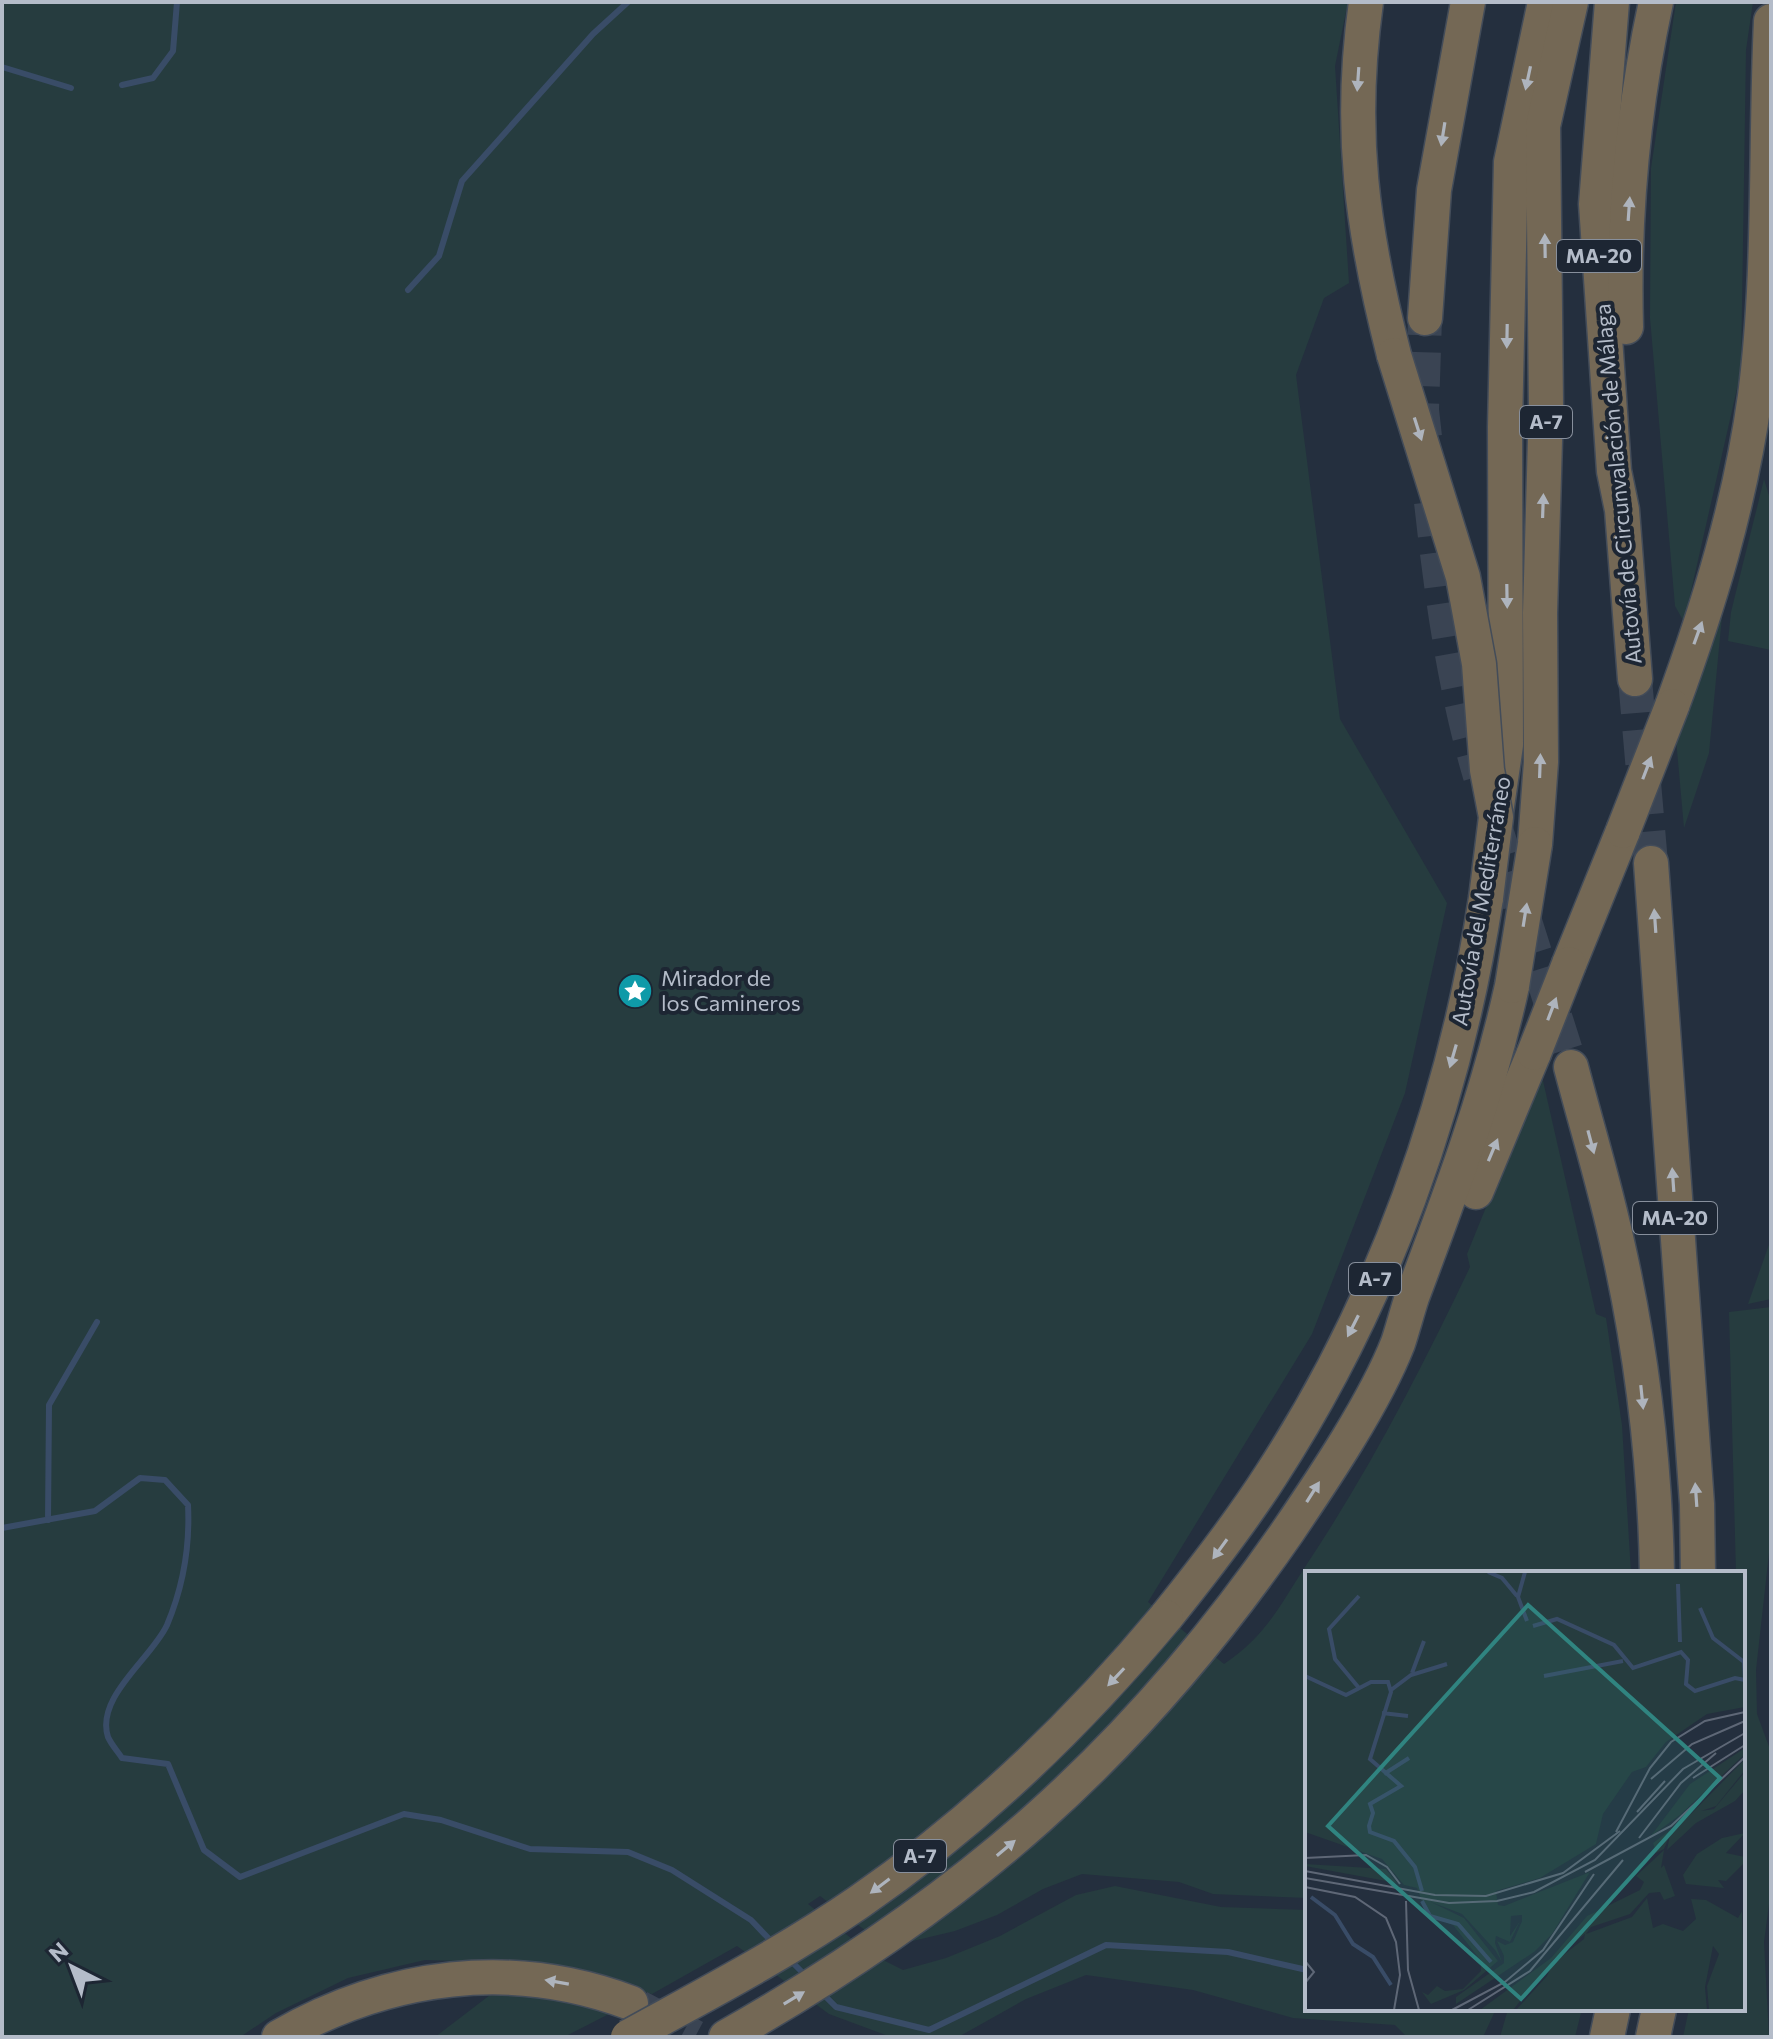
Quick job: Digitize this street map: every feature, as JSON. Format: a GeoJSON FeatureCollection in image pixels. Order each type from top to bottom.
{"type":"FeatureCollection","features":[{"type":"Feature","properties":{"kind":"highway"},"geometry":{"type":"LineString","coordinates":[[1366,2],[1357,92],[1362,209],[1372,269],[1394,355],[1463,577],[1479,664],[1487,770],[1496,817]]}},
{"type":"Feature","properties":{"kind":"highway"},"geometry":{"type":"LineString","coordinates":[[1425,318],[1434,190],[1468,2]]}},
{"type":"Feature","properties":{"kind":"highway","name":"Autovía del Mediterráneo"},"geometry":{"type":"LineString","coordinates":[[628,2037],[773,1957],[859,1902],[1007,1785],[1069,1726],[1166,1617],[1272,1473],[1323,1386],[1369,1293],[1408,1200],[1434,1124],[1458,1040],[1486,898],[1506,745],[1505,427],[1511,162],[1545,2]]}},
{"type":"Feature","properties":{"kind":"highway","name":"Autovía del Mediterráneo"},"geometry":{"type":"LineString","coordinates":[[726,2037],[885,1941],[969,1879],[1103,1760],[1204,1647],[1303,1509],[1397,1345],[1474,1134],[1512,986],[1535,844],[1541,762],[1540,613],[1546,405],[1543,126],[1571,2]]}},
{"type":"Feature","properties":{"kind":"highway","name":"Autovía de Circunvalación de Málaga"},"geometry":{"type":"LineString","coordinates":[[1612,2],[1596,204],[1614,471],[1622,510],[1635,679]]}},
{"type":"Feature","properties":{"kind":"highway"},"geometry":{"type":"LineString","coordinates":[[1622,510],[1631,467],[1625,273],[1631,167],[1656,2]]}},
{"type":"Feature","properties":{"kind":"highway"},"geometry":{"type":"LineString","coordinates":[[1397,1345],[1427,1304],[1534,1053],[1672,706],[1709,603],[1729,529],[1755,395],[1767,221],[1771,21]]}},
{"type":"Feature","properties":{"kind":"highway","name":"MA-20"},"geometry":{"type":"LineString","coordinates":[[1651,863],[1697,1504],[1698,1571]]}},
{"type":"Feature","properties":{"kind":"highway","name":"MA-20"},"geometry":{"type":"LineString","coordinates":[[1571,1067],[1619,1251],[1641,1383],[1656,1521],[1657,1571]]}},
{"type":"Feature","properties":{"kind":"highway"},"geometry":{"type":"LineString","coordinates":[[279,2037],[320,2013],[378,1992],[427,1981],[487,1976],[545,1980],[593,1989],[631,2003]]}},
{"type":"Feature","properties":{"kind":"highway"},"geometry":{"type":"LineString","coordinates":[[1607,2037],[1613,2011]]}},
{"type":"Feature","properties":{"kind":"highway"},"geometry":{"type":"LineString","coordinates":[[1653,2037],[1659,2011]]}},
{"type":"Feature","properties":{"kind":"green space"},"geometry":{"type":"Polygon","coordinates":[[[2,2],[1348,2],[1335,66],[1349,283],[1324,298],[1296,375],[1340,719],[1447,903],[1405,1093],[1312,1334],[1148,1602],[1224,1664],[1250,1643],[1270,1620],[1351,1494],[1433,1344],[1470,1267],[1467,1254],[1541,1072],[1596,1314],[1606,1318],[1622,1425],[1631,1571],[1305,1571],[1305,1898],[1213,1894],[1179,1882],[1082,1874],[1043,1889],[997,1915],[955,1931],[900,1944],[870,1934],[820,1896],[808,1904],[871,1954],[903,1970],[946,1958],[1000,1936],[1076,1895],[1115,1886],[1221,1907],[1305,1910],[1305,2011],[1495,2011],[1483,2037],[1407,2037],[1395,2025],[1293,2018],[1193,1990],[1086,1975],[1026,1999],[960,2036],[891,2037],[829,2014],[737,1946],[652,1994],[579,1972],[518,1963],[425,1960],[348,1978],[276,2013],[240,2037],[2,2037],[2,2]]]}},
{"type":"Feature","properties":{"kind":"green space"},"geometry":{"type":"Polygon","coordinates":[[[1676,2],[1753,2],[1746,50],[1741,371],[1684,622],[1675,606],[1650,318],[1651,168],[1676,2]]]}},
{"type":"Feature","properties":{"kind":"green space"},"geometry":{"type":"Polygon","coordinates":[[[1764,479],[1771,502],[1771,650],[1728,641],[1731,612],[1764,479]]]}},
{"type":"Feature","properties":{"kind":"green space"},"geometry":{"type":"Polygon","coordinates":[[[1723,606],[1709,753],[1684,828],[1676,739],[1723,606]]]}},
{"type":"Feature","properties":{"kind":"green space"},"geometry":{"type":"Polygon","coordinates":[[[1771,1239],[1771,1299],[1748,1304],[1771,1239]]]}},
{"type":"Feature","properties":{"kind":"green space"},"geometry":{"type":"Polygon","coordinates":[[[1771,1307],[1771,1535],[1756,1670],[1757,1714],[1771,1752],[1771,1889],[1764,1942],[1769,2037],[1683,2037],[1689,2011],[1745,2011],[1745,1571],[1736,1571],[1729,1312],[1771,1307]]]}},
{"type":"Feature","properties":{"kind":"green space"},"geometry":{"type":"Polygon","coordinates":[[[490,1995],[551,1999],[609,2014],[564,2037],[435,2037],[490,1995]]]}},
{"type":"Feature","properties":{"kind":"green space"},"geometry":{"type":"Polygon","coordinates":[[[1507,2011],[1582,2011],[1575,2037],[1500,2037],[1507,2011]]]}},
{"type":"Feature","properties":{"kind":"waterway"},"geometry":{"type":"LineString","coordinates":[[122,85],[153,78],[173,51],[177,2]]}},
{"type":"Feature","properties":{"kind":"waterway"},"geometry":{"type":"LineString","coordinates":[[408,290],[439,256],[462,181],[593,34],[628,2]]}},
{"type":"Feature","properties":{"kind":"waterway"},"geometry":{"type":"LineString","coordinates":[[2,67],[71,88]]}},
{"type":"Feature","properties":{"kind":"waterway"},"geometry":{"type":"LineString","coordinates":[[48,1520],[49,1405],[97,1322]]}},
{"type":"Feature","properties":{"kind":"waterway"},"geometry":{"type":"LineString","coordinates":[[2,1528],[95,1511],[140,1478],[165,1480],[188,1505],[184,1566],[173,1611],[160,1638],[117,1693],[106,1722],[108,1737],[122,1758],[168,1764],[204,1850],[240,1877],[404,1814],[441,1820],[530,1849],[628,1852],[672,1870],[751,1920],[774,1944]]}},
{"type":"Feature","properties":{"kind":"waterway"},"geometry":{"type":"LineString","coordinates":[[821,1992],[836,2007],[929,2030],[1106,1945],[1228,1952],[1305,1970]]}},
{"type":"Feature","properties":{"kind":"waterway"},"geometry":{"type":"LineString","coordinates":[[790,1960],[808,1978]]}},
{"type":"Feature","properties":{"kind":"tunnel"},"geometry":{"type":"LineString","coordinates":[[1425,318],[1422,410],[1425,437]]}},
{"type":"Feature","properties":{"kind":"tunnel"},"geometry":{"type":"LineString","coordinates":[[1431,502],[1450,640],[1480,776]]}},
{"type":"Feature","properties":{"kind":"tunnel"},"geometry":{"type":"LineString","coordinates":[[1635,679],[1651,863]]}},
{"type":"Feature","properties":{"kind":"tunnel"},"geometry":{"type":"LineString","coordinates":[[1494,823],[1571,1067]]}},
{"type":"Feature","properties":{"kind":"tunnel"},"geometry":{"type":"LineString","coordinates":[[639,2007],[695,2037]]}},
{"type":"Feature","properties":{"kind":"place","name":"Mirador de los Camineros"},"geometry":{"type":"Point","coordinates":[635,991]}}]}
